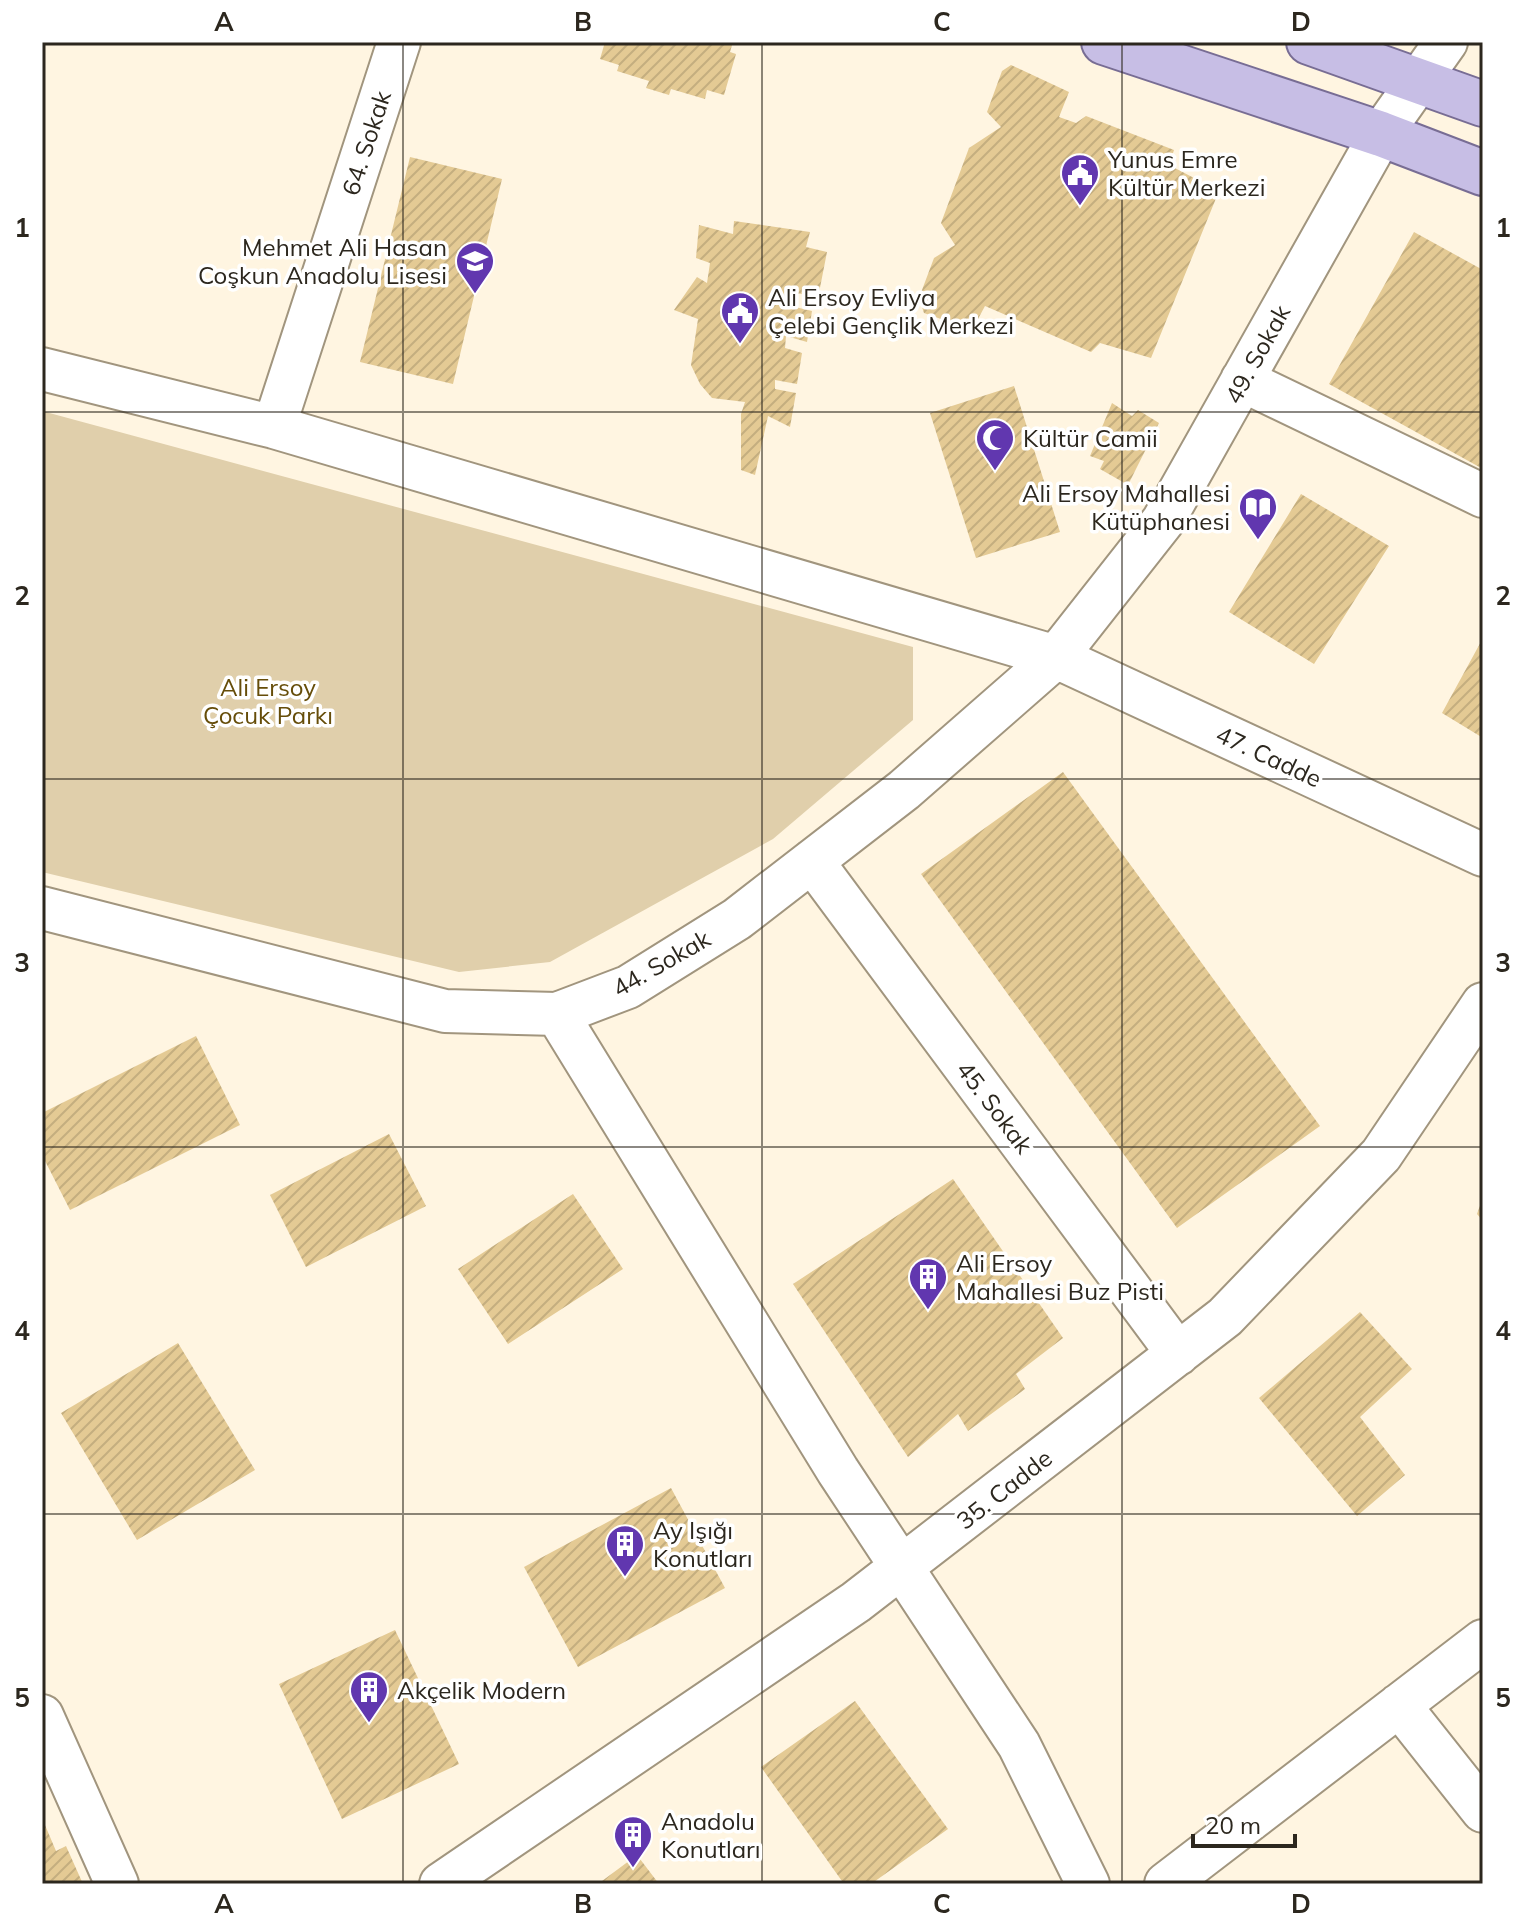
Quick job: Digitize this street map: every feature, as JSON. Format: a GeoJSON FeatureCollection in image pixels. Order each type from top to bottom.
{"type":"FeatureCollection","features":[{"type":"Feature","properties":{"kind":"main road"},"geometry":{"type":"LineString","coordinates":[[1104,42],[1381,134],[1483,173]]}},
{"type":"Feature","properties":{"kind":"main road"},"geometry":{"type":"LineString","coordinates":[[1309,42],[1483,104]]}},
{"type":"Feature","properties":{"kind":"street","name":"64. Sokak"},"geometry":{"type":"LineString","coordinates":[[274,427],[399,42]]}},
{"type":"Feature","properties":{"kind":"street","name":"49. Sokak"},"geometry":{"type":"LineString","coordinates":[[1056,657],[1163,521],[1381,134],[1446,42]]}},
{"type":"Feature","properties":{"kind":"street","name":"47. Cadde"},"geometry":{"type":"LineString","coordinates":[[42,369],[274,427],[1056,657],[1483,855]]}},
{"type":"Feature","properties":{"kind":"street"},"geometry":{"type":"LineString","coordinates":[[1242,380],[1483,496]]}},
{"type":"Feature","properties":{"kind":"street","name":"44. Sokak"},"geometry":{"type":"LineString","coordinates":[[42,908],[445,1011],[557,1014],[628,987],[737,919],[904,790],[1056,657]]}},
{"type":"Feature","properties":{"kind":"street","name":"45. Sokak"},"geometry":{"type":"LineString","coordinates":[[812,861],[1178,1354]]}},
{"type":"Feature","properties":{"kind":"street","name":"35. Cadde"},"geometry":{"type":"LineString","coordinates":[[441,1884],[901,1570],[1225,1317],[1381,1155],[1483,1004]]}},
{"type":"Feature","properties":{"kind":"street"},"geometry":{"type":"LineString","coordinates":[[557,1014],[901,1570],[1019,1745],[1088,1884]]}},
{"type":"Feature","properties":{"kind":"street"},"geometry":{"type":"LineString","coordinates":[[1166,1884],[1483,1641]]}},
{"type":"Feature","properties":{"kind":"street"},"geometry":{"type":"LineString","coordinates":[[1399,1705],[1483,1811]]}},
{"type":"Feature","properties":{"kind":"street"},"geometry":{"type":"LineString","coordinates":[[42,1716],[117,1884]]}},
{"type":"Feature","properties":{"kind":"green space","name":"Ali Ersoy Çocuk Parkı"},"geometry":{"type":"Polygon","coordinates":[[[42,411],[913,647],[913,720],[773,839],[550,962],[459,972],[42,872],[42,411]]]}},
{"type":"Feature","properties":{"kind":"building"},"geometry":{"type":"Polygon","coordinates":[[[605,42],[733,42],[730,52],[736,54],[724,95],[707,90],[705,99],[671,89],[669,95],[646,88],[649,81],[617,71],[619,65],[600,59],[605,42]]]}},
{"type":"Feature","properties":{"kind":"building","name":"Yunus Emre Kültür Merkezi"},"geometry":{"type":"Polygon","coordinates":[[[1011,65],[1069,92],[1059,117],[1076,123],[1086,116],[1174,150],[1169,165],[1219,191],[1151,358],[1100,343],[1091,352],[985,306],[972,330],[924,313],[919,298],[934,258],[955,245],[941,223],[969,148],[1001,127],[987,112],[1002,71],[1011,65]]]}},
{"type":"Feature","properties":{"kind":"building"},"geometry":{"type":"Polygon","coordinates":[[[410,157],[502,179],[453,384],[360,362],[410,157]]]}},
{"type":"Feature","properties":{"kind":"building","name":"Ali Ersoy Evliya Çelebi Gençlik Merkezi"},"geometry":{"type":"Polygon","coordinates":[[[734,221],[810,232],[806,247],[827,252],[818,298],[793,292],[791,306],[812,311],[807,342],[786,336],[785,348],[802,353],[797,384],[775,380],[775,389],[796,393],[790,427],[768,416],[755,475],[741,470],[741,414],[745,402],[712,398],[700,384],[691,365],[698,319],[674,310],[697,277],[707,283],[710,263],[696,258],[699,225],[733,234],[734,221]]]}},
{"type":"Feature","properties":{"kind":"building"},"geometry":{"type":"Polygon","coordinates":[[[1414,232],[1483,270],[1483,469],[1329,384],[1414,232]]]}},
{"type":"Feature","properties":{"kind":"building","name":"Kültür Camii"},"geometry":{"type":"Polygon","coordinates":[[[1014,386],[1060,532],[976,558],[930,413],[1014,386]]]}},
{"type":"Feature","properties":{"kind":"building"},"geometry":{"type":"Polygon","coordinates":[[[1112,403],[1132,416],[1138,410],[1159,423],[1128,485],[1100,469],[1104,461],[1090,456],[1112,403]]]}},
{"type":"Feature","properties":{"kind":"building"},"geometry":{"type":"Polygon","coordinates":[[[1301,494],[1389,546],[1314,664],[1229,612],[1301,494]]]}},
{"type":"Feature","properties":{"kind":"building"},"geometry":{"type":"Polygon","coordinates":[[[1483,638],[1483,738],[1442,713],[1483,638]]]}},
{"type":"Feature","properties":{"kind":"building"},"geometry":{"type":"Polygon","coordinates":[[[1063,772],[1320,1126],[1177,1228],[921,874],[1063,772]]]}},
{"type":"Feature","properties":{"kind":"building"},"geometry":{"type":"Polygon","coordinates":[[[196,1036],[240,1125],[70,1210],[42,1155],[42,1113],[196,1036]]]}},
{"type":"Feature","properties":{"kind":"building"},"geometry":{"type":"Polygon","coordinates":[[[389,1134],[426,1206],[306,1267],[270,1195],[389,1134]]]}},
{"type":"Feature","properties":{"kind":"building","name":"Ali Ersoy Mahallesi̇ Buz Pisti"},"geometry":{"type":"Polygon","coordinates":[[[953,1179],[1063,1338],[1016,1374],[1025,1389],[968,1431],[958,1414],[908,1457],[793,1284],[953,1179]]]}},
{"type":"Feature","properties":{"kind":"building"},"geometry":{"type":"Polygon","coordinates":[[[573,1194],[623,1269],[508,1344],[458,1269],[573,1194]]]}},
{"type":"Feature","properties":{"kind":"building"},"geometry":{"type":"Polygon","coordinates":[[[1483,1197],[1483,1221],[1477,1214],[1483,1197]]]}},
{"type":"Feature","properties":{"kind":"building"},"geometry":{"type":"Polygon","coordinates":[[[1360,1312],[1412,1369],[1360,1417],[1405,1475],[1357,1516],[1259,1398],[1360,1312]]]}},
{"type":"Feature","properties":{"kind":"building"},"geometry":{"type":"Polygon","coordinates":[[[178,1343],[255,1470],[137,1540],[61,1413],[178,1343]]]}},
{"type":"Feature","properties":{"kind":"building","name":"Ay Işığı Konutları"},"geometry":{"type":"Polygon","coordinates":[[[671,1488],[725,1588],[578,1667],[524,1567],[671,1488]]]}},
{"type":"Feature","properties":{"kind":"building","name":"Akçelik Modern"},"geometry":{"type":"Polygon","coordinates":[[[395,1630],[459,1764],[342,1819],[279,1684],[395,1630]]]}},
{"type":"Feature","properties":{"kind":"building"},"geometry":{"type":"Polygon","coordinates":[[[855,1701],[948,1829],[871,1884],[844,1884],[761,1767],[855,1701]]]}},
{"type":"Feature","properties":{"kind":"building"},"geometry":{"type":"Polygon","coordinates":[[[42,1818],[56,1851],[66,1846],[83,1884],[42,1884],[42,1818]]]}},
{"type":"Feature","properties":{"kind":"building","name":"Anadolu Konutları"},"geometry":{"type":"Polygon","coordinates":[[[637,1855],[659,1884],[598,1884],[637,1855]]]}},
{"type":"Feature","properties":{"kind":"place","name":"Yunus Emre Kültür Merkezi"},"geometry":{"type":"Point","coordinates":[1080,207]}},
{"type":"Feature","properties":{"kind":"place","name":"Mehmet Ali Hasan Coşkun Anadolu Lisesi"},"geometry":{"type":"Point","coordinates":[475,295]}},
{"type":"Feature","properties":{"kind":"place","name":"Ali Ersoy Evliya Çelebi Gençlik Merkezi"},"geometry":{"type":"Point","coordinates":[740,345]}},
{"type":"Feature","properties":{"kind":"place","name":"Kültür Camii"},"geometry":{"type":"Point","coordinates":[995,472]}},
{"type":"Feature","properties":{"kind":"place","name":"Ali Ersoy Mahallesi Kütüphanesi"},"geometry":{"type":"Point","coordinates":[1258,541]}},
{"type":"Feature","properties":{"kind":"place","name":"Ali Ersoy Mahallesi̇ Buz Pisti"},"geometry":{"type":"Point","coordinates":[928,1311]}},
{"type":"Feature","properties":{"kind":"place","name":"Ay Işığı Konutları"},"geometry":{"type":"Point","coordinates":[625,1578]}},
{"type":"Feature","properties":{"kind":"place","name":"Akçelik Modern"},"geometry":{"type":"Point","coordinates":[369,1724]}},
{"type":"Feature","properties":{"kind":"place","name":"Anadolu Konutları"},"geometry":{"type":"Point","coordinates":[633,1869]}}]}
